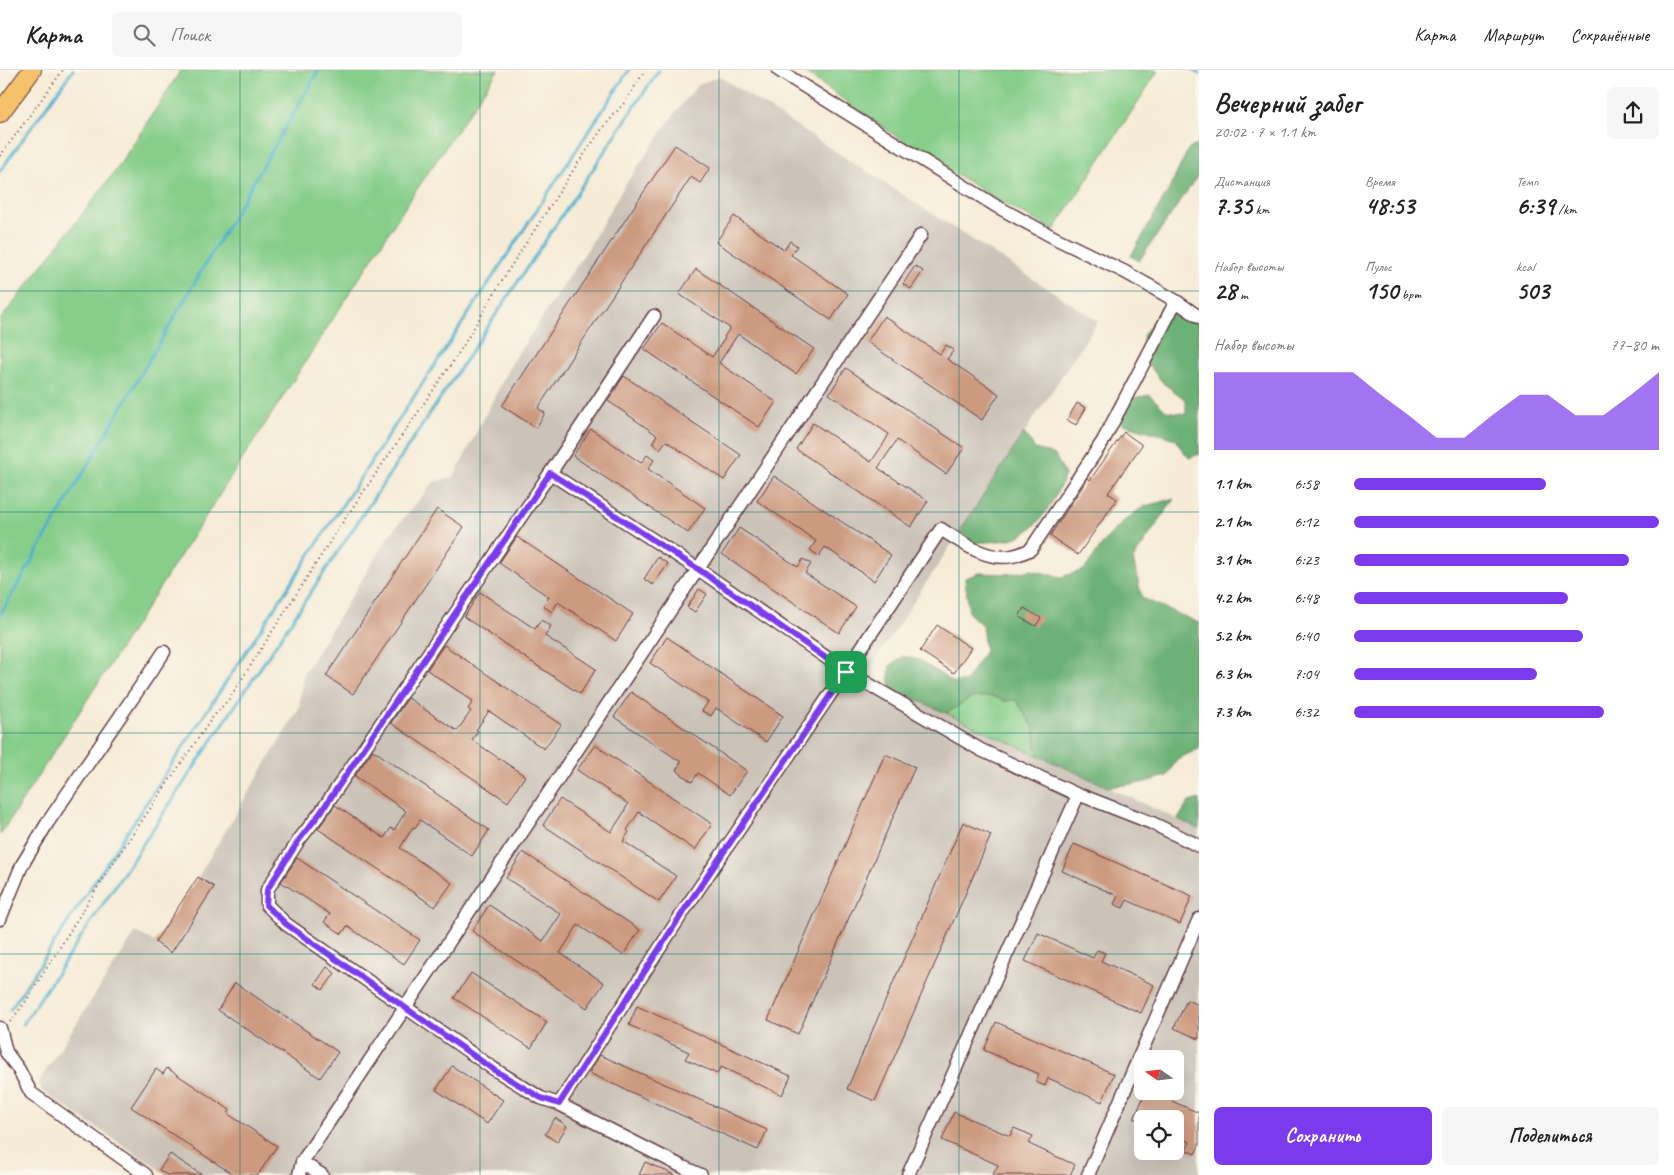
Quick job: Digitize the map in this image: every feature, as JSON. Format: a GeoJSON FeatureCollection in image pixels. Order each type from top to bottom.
{"type":"FeatureCollection","features":[{"type":"Feature","properties":{"kind":"highway"},"geometry":{"type":"LineString","coordinates":[[0,113],[32,70]]}},
{"type":"Feature","properties":{"kind":"lane"},"geometry":{"type":"LineString","coordinates":[[778,70],[996,206],[1055,238],[1125,272],[1176,301],[1199,317]]}},
{"type":"Feature","properties":{"kind":"lane"},"geometry":{"type":"LineString","coordinates":[[299,1175],[302,1162],[921,235]]}},
{"type":"Feature","properties":{"kind":"lane"},"geometry":{"type":"LineString","coordinates":[[559,1104],[687,906],[941,529],[975,550],[994,556],[1012,556],[1031,550],[1104,441],[1176,301]]}},
{"type":"Feature","properties":{"kind":"lane"},"geometry":{"type":"LineString","coordinates":[[654,316],[321,812],[299,840],[267,890],[266,905],[286,924],[494,1070],[541,1098],[559,1104],[701,1175]]}},
{"type":"Feature","properties":{"kind":"lane"},"geometry":{"type":"LineString","coordinates":[[550,473],[698,569],[846,672],[981,750],[1078,795],[1152,823],[1199,846]]}},
{"type":"Feature","properties":{"kind":"lane"},"geometry":{"type":"LineString","coordinates":[[0,919],[22,865],[48,822],[164,652]]}},
{"type":"Feature","properties":{"kind":"lane"},"geometry":{"type":"LineString","coordinates":[[908,1175],[1078,795]]}},
{"type":"Feature","properties":{"kind":"lane"},"geometry":{"type":"LineString","coordinates":[[1088,1175],[1199,919]]}},
{"type":"Feature","properties":{"kind":"lane"},"geometry":{"type":"LineString","coordinates":[[1,1030],[6,1052],[19,1070],[31,1093],[146,1175]]}},
{"type":"Feature","properties":{"kind":"lane"},"geometry":{"type":"LineString","coordinates":[[302,1162],[322,1175]]}},
{"type":"Feature","properties":{"kind":"path"},"geometry":{"type":"LineString","coordinates":[[0,156],[63,70]]}},
{"type":"Feature","properties":{"kind":"path"},"geometry":{"type":"LineString","coordinates":[[1,1030],[26,1001],[107,872],[212,718],[229,699],[340,526],[460,351],[504,277],[578,163],[602,129],[625,102],[645,70]]}},
{"type":"Feature","properties":{"kind":"shaded area"},"geometry":{"type":"Polygon","coordinates":[[[719,76],[1098,321],[865,676],[1199,829],[1199,1175],[167,1175],[42,1091],[39,1084],[41,1078],[136,932],[155,942],[198,877],[299,708],[303,675],[388,537],[434,482],[454,477],[511,364],[587,250],[623,188],[675,113],[698,85],[719,76]]]}},
{"type":"Feature","properties":{"kind":"green space"},"geometry":{"type":"Polygon","coordinates":[[[181,70],[498,70],[413,195],[0,835],[0,320],[117,169],[181,70]]]}},
{"type":"Feature","properties":{"kind":"green space"},"geometry":{"type":"Polygon","coordinates":[[[802,70],[1158,71],[1054,230],[995,199],[885,129],[802,70]]]}},
{"type":"Feature","properties":{"kind":"green space"},"geometry":{"type":"Polygon","coordinates":[[[1199,145],[1199,174],[1139,261],[1131,256],[1168,191],[1189,148],[1199,145]]]}},
{"type":"Feature","properties":{"kind":"green space"},"geometry":{"type":"Polygon","coordinates":[[[1162,308],[1199,322],[1199,454],[1189,458],[1176,439],[1123,424],[1112,412],[1117,401],[1150,395],[1166,411],[1186,414],[1186,400],[1163,383],[1143,358],[1143,336],[1162,308]]]}},
{"type":"Feature","properties":{"kind":"green space"},"geometry":{"type":"Polygon","coordinates":[[[1024,433],[1035,449],[1055,455],[1065,475],[1058,491],[1037,523],[1018,537],[970,543],[960,531],[1024,433]]]}},
{"type":"Feature","properties":{"kind":"green space"},"geometry":{"type":"Polygon","coordinates":[[[1174,499],[1133,559],[1142,598],[1199,623],[1199,749],[1177,759],[1167,776],[1141,783],[1108,787],[1037,755],[1034,728],[1016,700],[1005,701],[992,696],[971,698],[946,713],[891,688],[890,666],[903,656],[919,660],[954,683],[966,681],[985,651],[982,625],[969,613],[965,578],[979,573],[1008,574],[1031,570],[1061,577],[1084,570],[1107,538],[1124,521],[1144,506],[1174,499]]]}},
{"type":"Feature","properties":{"kind":"green space"},"geometry":{"type":"Polygon","coordinates":[[[992,696],[1005,701],[1016,700],[1034,728],[1037,755],[946,713],[971,698],[992,696]]]}},
{"type":"Feature","properties":{"kind":"green space"},"geometry":{"type":"Polygon","coordinates":[[[1199,799],[1199,829],[1178,819],[1189,802],[1199,799]]]}},
{"type":"Feature","properties":{"kind":"building"},"geometry":{"type":"Polygon","coordinates":[[[675,145],[710,168],[700,183],[691,177],[538,408],[545,413],[536,428],[502,406],[675,145]]]}},
{"type":"Feature","properties":{"kind":"building"},"geometry":{"type":"Polygon","coordinates":[[[734,216],[784,250],[790,241],[797,246],[791,255],[848,294],[831,320],[716,242],[734,216]]]}},
{"type":"Feature","properties":{"kind":"building"},"geometry":{"type":"Polygon","coordinates":[[[915,266],[923,271],[911,289],[903,284],[915,266]]]}},
{"type":"Feature","properties":{"kind":"building"},"geometry":{"type":"Polygon","coordinates":[[[696,269],[814,349],[796,374],[738,334],[719,363],[776,402],[759,427],[644,349],[662,323],[712,357],[725,338],[730,328],[679,294],[696,269]]]}},
{"type":"Feature","properties":{"kind":"building"},"geometry":{"type":"Polygon","coordinates":[[[884,316],[940,354],[946,345],[954,350],[947,359],[999,394],[982,420],[867,342],[884,316]]]}},
{"type":"Feature","properties":{"kind":"building"},"geometry":{"type":"Polygon","coordinates":[[[846,368],[964,448],[946,474],[897,440],[878,468],[928,501],[911,527],[796,449],[813,423],[871,462],[884,443],[889,434],[829,394],[846,368]]]}},
{"type":"Feature","properties":{"kind":"building"},"geometry":{"type":"Polygon","coordinates":[[[624,376],[741,455],[724,480],[666,441],[660,449],[652,443],[657,435],[608,401],[624,376]]]}},
{"type":"Feature","properties":{"kind":"building"},"geometry":{"type":"Polygon","coordinates":[[[1077,403],[1086,408],[1076,425],[1067,420],[1077,403]]]}},
{"type":"Feature","properties":{"kind":"building"},"geometry":{"type":"Polygon","coordinates":[[[591,429],[641,463],[647,455],[654,460],[648,469],[705,508],[688,533],[573,456],[591,429]]]}},
{"type":"Feature","properties":{"kind":"building"},"geometry":{"type":"Polygon","coordinates":[[[1124,432],[1142,445],[1108,493],[1117,499],[1078,555],[1050,536],[1088,478],[1090,480],[1124,432]]]}},
{"type":"Feature","properties":{"kind":"building"},"geometry":{"type":"Polygon","coordinates":[[[774,476],[891,555],[874,581],[825,547],[819,556],[810,550],[816,541],[757,501],[774,476]]]}},
{"type":"Feature","properties":{"kind":"building"},"geometry":{"type":"Polygon","coordinates":[[[437,509],[464,527],[353,694],[326,676],[437,509]]]}},
{"type":"Feature","properties":{"kind":"building"},"geometry":{"type":"Polygon","coordinates":[[[739,528],[798,567],[803,559],[811,564],[805,573],[856,607],[839,633],[722,554],[739,528]]]}},
{"type":"Feature","properties":{"kind":"building"},"geometry":{"type":"Polygon","coordinates":[[[517,537],[633,614],[616,641],[558,602],[552,612],[543,606],[549,597],[499,563],[517,537]]]}},
{"type":"Feature","properties":{"kind":"building"},"geometry":{"type":"Polygon","coordinates":[[[658,557],[668,564],[653,585],[644,579],[658,557]]]}},
{"type":"Feature","properties":{"kind":"building"},"geometry":{"type":"Polygon","coordinates":[[[699,589],[707,594],[695,612],[687,607],[699,589]]]}},
{"type":"Feature","properties":{"kind":"building"},"geometry":{"type":"Polygon","coordinates":[[[480,592],[535,629],[541,620],[551,626],[545,636],[596,669],[580,694],[464,617],[480,592]]]}},
{"type":"Feature","properties":{"kind":"building"},"geometry":{"type":"Polygon","coordinates":[[[1024,608],[1041,618],[1036,626],[1019,617],[1024,608]]]}},
{"type":"Feature","properties":{"kind":"building"},"geometry":{"type":"Polygon","coordinates":[[[937,625],[971,648],[954,673],[920,651],[937,625]]]}},
{"type":"Feature","properties":{"kind":"building"},"geometry":{"type":"Polygon","coordinates":[[[667,637],[783,716],[766,742],[716,708],[711,716],[702,711],[708,702],[650,663],[667,637]]]}},
{"type":"Feature","properties":{"kind":"building"},"geometry":{"type":"Polygon","coordinates":[[[444,645],[561,725],[544,749],[489,711],[476,730],[478,731],[472,740],[525,776],[508,802],[391,723],[408,698],[457,731],[471,711],[468,709],[473,701],[427,670],[444,645]]]}},
{"type":"Feature","properties":{"kind":"building"},"geometry":{"type":"Polygon","coordinates":[[[631,692],[747,771],[730,795],[698,773],[692,782],[676,770],[681,762],[614,717],[631,692]]]}},
{"type":"Feature","properties":{"kind":"building"},"geometry":{"type":"Polygon","coordinates":[[[595,745],[712,824],[695,850],[639,812],[627,830],[629,832],[623,841],[676,876],[659,902],[543,825],[560,799],[611,832],[623,814],[628,804],[577,770],[595,745]]]}},
{"type":"Feature","properties":{"kind":"building"},"geometry":{"type":"Polygon","coordinates":[[[373,750],[489,830],[472,856],[420,820],[415,828],[413,827],[400,848],[452,883],[435,907],[318,829],[335,805],[384,838],[391,828],[394,830],[406,811],[355,776],[373,750]]]}},
{"type":"Feature","properties":{"kind":"building"},"geometry":{"type":"Polygon","coordinates":[[[885,754],[915,767],[798,1034],[768,1020],[885,754]]]}},
{"type":"Feature","properties":{"kind":"building"},"geometry":{"type":"Polygon","coordinates":[[[963,822],[991,835],[875,1101],[847,1089],[963,822]]]}},
{"type":"Feature","properties":{"kind":"building"},"geometry":{"type":"Polygon","coordinates":[[[1074,844],[1192,896],[1180,924],[1127,900],[1123,908],[1114,904],[1118,896],[1062,871],[1074,844]]]}},
{"type":"Feature","properties":{"kind":"building"},"geometry":{"type":"Polygon","coordinates":[[[523,852],[640,930],[623,955],[578,925],[560,953],[604,983],[587,1008],[472,931],[489,905],[543,941],[561,914],[506,878],[523,852]]]}},
{"type":"Feature","properties":{"kind":"building"},"geometry":{"type":"Polygon","coordinates":[[[297,858],[420,940],[404,964],[347,926],[342,934],[324,922],[330,914],[281,882],[297,858]]]}},
{"type":"Feature","properties":{"kind":"building"},"geometry":{"type":"Polygon","coordinates":[[[198,877],[214,887],[171,953],[155,942],[198,877]]]}},
{"type":"Feature","properties":{"kind":"building"},"geometry":{"type":"Polygon","coordinates":[[[1038,933],[1093,958],[1097,950],[1105,953],[1101,961],[1154,985],[1141,1013],[1025,961],[1038,933]]]}},
{"type":"Feature","properties":{"kind":"building"},"geometry":{"type":"Polygon","coordinates":[[[327,967],[335,973],[323,990],[315,984],[327,967]]]}},
{"type":"Feature","properties":{"kind":"building"},"geometry":{"type":"Polygon","coordinates":[[[471,973],[547,1022],[531,1048],[454,998],[471,973]]]}},
{"type":"Feature","properties":{"kind":"building"},"geometry":{"type":"Polygon","coordinates":[[[235,983],[338,1052],[320,1078],[218,1010],[235,983]]]}},
{"type":"Feature","properties":{"kind":"building"},"geometry":{"type":"Polygon","coordinates":[[[1187,1000],[1199,1005],[1199,1039],[1174,1028],[1187,1000]]]}},
{"type":"Feature","properties":{"kind":"building"},"geometry":{"type":"Polygon","coordinates":[[[637,1006],[791,1076],[782,1095],[721,1067],[717,1074],[685,1059],[689,1052],[629,1025],[637,1006]]]}},
{"type":"Feature","properties":{"kind":"building"},"geometry":{"type":"Polygon","coordinates":[[[996,1022],[1114,1074],[1102,1102],[1048,1078],[1045,1086],[1036,1082],[1039,1074],[984,1050],[996,1022]]]}},
{"type":"Feature","properties":{"kind":"building"},"geometry":{"type":"Polygon","coordinates":[[[600,1055],[767,1130],[758,1150],[589,1073],[600,1055]]]}},
{"type":"Feature","properties":{"kind":"building"},"geometry":{"type":"Polygon","coordinates":[[[452,1066],[503,1100],[487,1124],[436,1090],[452,1066]]]}},
{"type":"Feature","properties":{"kind":"building"},"geometry":{"type":"Polygon","coordinates":[[[167,1068],[230,1110],[228,1114],[277,1146],[258,1175],[234,1175],[131,1107],[156,1069],[163,1074],[167,1068]]]}},
{"type":"Feature","properties":{"kind":"building"},"geometry":{"type":"Polygon","coordinates":[[[1142,1100],[1169,1100],[1199,1113],[1199,1146],[1195,1154],[1186,1150],[1190,1142],[1184,1139],[1184,1110],[1138,1110],[1142,1100]]]}},
{"type":"Feature","properties":{"kind":"building"},"geometry":{"type":"Polygon","coordinates":[[[954,1112],[1010,1136],[1014,1128],[1033,1136],[1029,1144],[1075,1165],[1070,1175],[993,1175],[998,1165],[942,1140],[954,1112]]]}},
{"type":"Feature","properties":{"kind":"building"},"geometry":{"type":"Polygon","coordinates":[[[555,1118],[567,1126],[557,1142],[545,1134],[555,1118]]]}},
{"type":"Feature","properties":{"kind":"building"},"geometry":{"type":"Polygon","coordinates":[[[170,1154],[202,1175],[167,1175],[159,1170],[170,1154]]]}},
{"type":"Feature","properties":{"kind":"building"},"geometry":{"type":"Polygon","coordinates":[[[645,1162],[675,1175],[639,1175],[645,1162]]]}},
{"type":"Feature","properties":{"kind":"waterway"},"geometry":{"type":"LineString","coordinates":[[0,171],[73,70]]}},
{"type":"Feature","properties":{"kind":"waterway"},"geometry":{"type":"LineString","coordinates":[[0,615],[319,70]]}},
{"type":"Feature","properties":{"kind":"waterway"},"geometry":{"type":"LineString","coordinates":[[10,1010],[629,70]]}},
{"type":"Feature","properties":{"kind":"waterway"},"geometry":{"type":"LineString","coordinates":[[23,1024],[659,70]]}},
{"type":"Feature","properties":{"kind":"waterway"},"geometry":{"type":"LineString","coordinates":[[1193,70],[1199,74]]}},
{"type":"Feature","properties":{"kind":"route"},"geometry":{"type":"LineString","coordinates":[[550,473],[698,569],[846,672],[687,906],[559,1104],[541,1098],[494,1070],[286,924],[266,905],[267,890],[284,862],[321,812],[550,473]]}}]}
